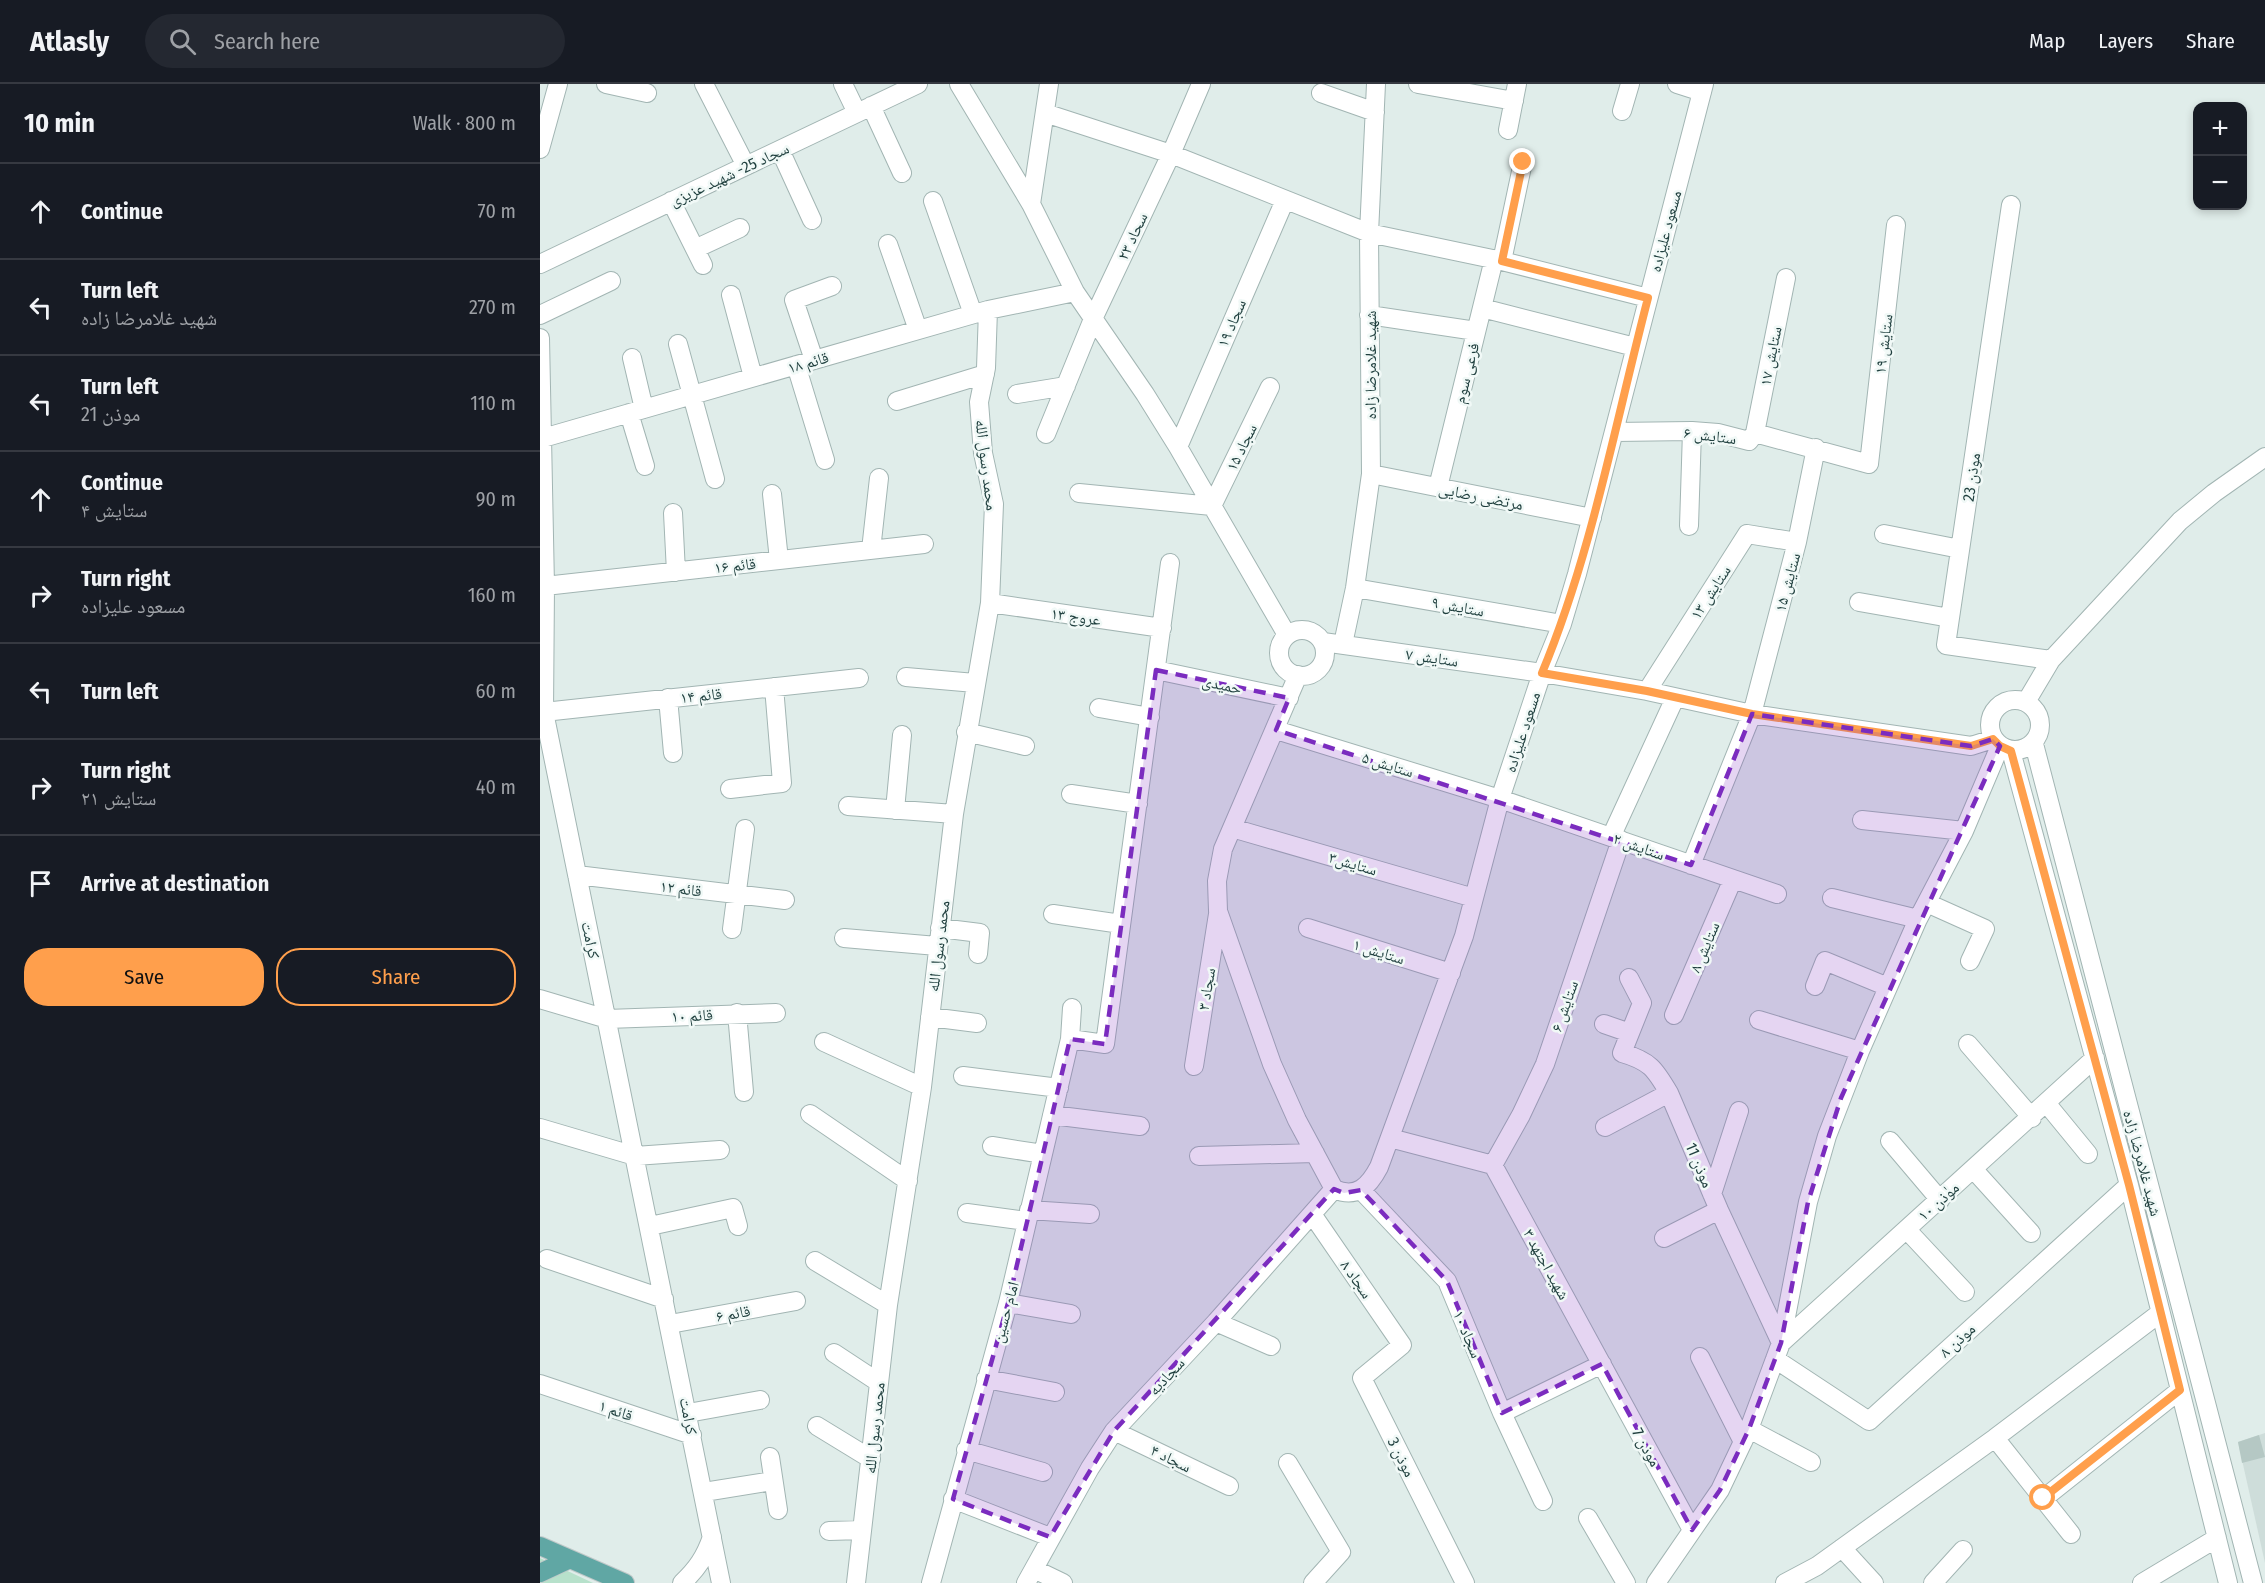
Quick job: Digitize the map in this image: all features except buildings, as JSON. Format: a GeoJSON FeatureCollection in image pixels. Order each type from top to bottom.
{"type":"FeatureCollection","features":[{"type":"Feature","properties":{"kind":"main road"},"geometry":{"type":"LineString","coordinates":[[540,1546],[625,1583]]}},
{"type":"Feature","properties":{"kind":"main road"},"geometry":{"type":"LineString","coordinates":[[540,1573],[570,1559]]}},
{"type":"Feature","properties":{"kind":"street"},"geometry":{"type":"LineString","coordinates":[[540,149],[558,84]]}},
{"type":"Feature","properties":{"kind":"street"},"geometry":{"type":"LineString","coordinates":[[606,84],[647,93]]}},
{"type":"Feature","properties":{"kind":"street"},"geometry":{"type":"LineString","coordinates":[[704,84],[746,166]]}},
{"type":"Feature","properties":{"kind":"street"},"geometry":{"type":"LineString","coordinates":[[843,84],[864,110],[902,173]]}},
{"type":"Feature","properties":{"kind":"street","name":"سجاد 25- شهید عزیزی"},"geometry":{"type":"LineString","coordinates":[[540,264],[918,84]]}},
{"type":"Feature","properties":{"kind":"street"},"geometry":{"type":"LineString","coordinates":[[959,84],[1031,204],[1074,292],[1145,394],[1178,447],[1287,635]]}},
{"type":"Feature","properties":{"kind":"street"},"geometry":{"type":"LineString","coordinates":[[1031,204],[1049,84]]}},
{"type":"Feature","properties":{"kind":"street","name":"سحاد ۲۳"},"geometry":{"type":"LineString","coordinates":[[1046,434],[1093,319],[1171,154],[1201,84]]}},
{"type":"Feature","properties":{"kind":"street","name":"شهید غلامرضا زاده"},"geometry":{"type":"LineString","coordinates":[[1343,644],[1355,588],[1371,474],[1369,233],[1376,84]]}},
{"type":"Feature","properties":{"kind":"street"},"geometry":{"type":"LineString","coordinates":[[1418,84],[1515,93],[1508,130]]}},
{"type":"Feature","properties":{"kind":"street"},"geometry":{"type":"LineString","coordinates":[[1622,111],[1630,84]]}},
{"type":"Feature","properties":{"kind":"street"},"geometry":{"type":"LineString","coordinates":[[1677,84],[1703,88]]}},
{"type":"Feature","properties":{"kind":"street","name":"مسعود علیزاده"},"geometry":{"type":"LineString","coordinates":[[1361,1190],[1372,1180],[1379,1167],[1451,973],[1474,898],[1500,799],[1542,673],[1562,624],[1592,518],[1703,88]]}},
{"type":"Feature","properties":{"kind":"street"},"geometry":{"type":"LineString","coordinates":[[1321,93],[1375,112]]}},
{"type":"Feature","properties":{"kind":"street"},"geometry":{"type":"LineString","coordinates":[[1045,113],[1171,154],[1369,233],[1498,260],[1648,298]]}},
{"type":"Feature","properties":{"kind":"street"},"geometry":{"type":"LineString","coordinates":[[780,150],[812,220]]}},
{"type":"Feature","properties":{"kind":"street","name":"فرعی سوم"},"geometry":{"type":"LineString","coordinates":[[1438,487],[1482,308],[1498,260],[1523,162]]}},
{"type":"Feature","properties":{"kind":"street","name":"سجاد ۱۹"},"geometry":{"type":"LineString","coordinates":[[1178,447],[1285,200]]}},
{"type":"Feature","properties":{"kind":"street"},"geometry":{"type":"LineString","coordinates":[[672,201],[699,257],[740,228]]}},
{"type":"Feature","properties":{"kind":"street"},"geometry":{"type":"LineString","coordinates":[[933,201],[981,312]]}},
{"type":"Feature","properties":{"kind":"street","name":"موذن 23"},"geometry":{"type":"LineString","coordinates":[[2011,205],[1946,645],[2051,660]]}},
{"type":"Feature","properties":{"kind":"street","name":"ستایش ۱۹"},"geometry":{"type":"LineString","coordinates":[[1869,464],[1896,225]]}},
{"type":"Feature","properties":{"kind":"street"},"geometry":{"type":"LineString","coordinates":[[888,244],[918,330]]}},
{"type":"Feature","properties":{"kind":"street","name":"ستایش ۱۷"},"geometry":{"type":"LineString","coordinates":[[1755,433],[1786,278]]}},
{"type":"Feature","properties":{"kind":"street"},"geometry":{"type":"LineString","coordinates":[[540,315],[611,281]]}},
{"type":"Feature","properties":{"kind":"street"},"geometry":{"type":"LineString","coordinates":[[814,360],[794,300],[832,286]]}},
{"type":"Feature","properties":{"kind":"street","name":"قائم ۱۸"},"geometry":{"type":"LineString","coordinates":[[542,428],[637,411],[981,312],[1074,292]]}},
{"type":"Feature","properties":{"kind":"street"},"geometry":{"type":"LineString","coordinates":[[731,296],[753,377]]}},
{"type":"Feature","properties":{"kind":"street"},"geometry":{"type":"LineString","coordinates":[[1482,308],[1635,346]]}},
{"type":"Feature","properties":{"kind":"street","name":"محمد رسول الله"},"geometry":{"type":"LineString","coordinates":[[856,1583],[878,1382],[922,1087],[954,814],[966,732],[990,603],[994,504],[982,453],[979,402],[985,374],[981,312]]}},
{"type":"Feature","properties":{"kind":"street"},"geometry":{"type":"LineString","coordinates":[[1369,315],[1476,331]]}},
{"type":"Feature","properties":{"kind":"street","name":"کرامت"},"geometry":{"type":"LineString","coordinates":[[540,338],[545,586],[542,718],[578,875],[721,1583]]}},
{"type":"Feature","properties":{"kind":"street"},"geometry":{"type":"LineString","coordinates":[[678,344],[715,479]]}},
{"type":"Feature","properties":{"kind":"street"},"geometry":{"type":"LineString","coordinates":[[632,358],[645,466]]}},
{"type":"Feature","properties":{"kind":"street"},"geometry":{"type":"LineString","coordinates":[[796,365],[825,460]]}},
{"type":"Feature","properties":{"kind":"street"},"geometry":{"type":"LineString","coordinates":[[897,401],[985,374]]}},
{"type":"Feature","properties":{"kind":"street"},"geometry":{"type":"LineString","coordinates":[[1017,394],[1066,386]]}},
{"type":"Feature","properties":{"kind":"street","name":"سجاد ۱۵"},"geometry":{"type":"LineString","coordinates":[[1212,506],[1270,387]]}},
{"type":"Feature","properties":{"kind":"street"},"geometry":{"type":"LineString","coordinates":[[1689,526],[1692,431]]}},
{"type":"Feature","properties":{"kind":"street","name":"ستایش ۶"},"geometry":{"type":"LineString","coordinates":[[1614,432],[1692,431],[1718,433],[1749,441],[1755,433],[1869,464]]}},
{"type":"Feature","properties":{"kind":"street","name":"ستایش ۱۵"},"geometry":{"type":"LineString","coordinates":[[1752,714],[1797,543],[1816,448]]}},
{"type":"Feature","properties":{"kind":"street"},"geometry":{"type":"LineString","coordinates":[[2026,702],[2051,660],[2180,521],[2214,493],[2265,457]]}},
{"type":"Feature","properties":{"kind":"street","name":"مرتضی رضایی"},"geometry":{"type":"LineString","coordinates":[[1371,474],[1592,518]]}},
{"type":"Feature","properties":{"kind":"street"},"geometry":{"type":"LineString","coordinates":[[871,550],[879,478]]}},
{"type":"Feature","properties":{"kind":"street"},"geometry":{"type":"LineString","coordinates":[[1079,493],[1212,506]]}},
{"type":"Feature","properties":{"kind":"street"},"geometry":{"type":"LineString","coordinates":[[772,494],[779,560]]}},
{"type":"Feature","properties":{"kind":"street"},"geometry":{"type":"LineString","coordinates":[[673,513],[676,572]]}},
{"type":"Feature","properties":{"kind":"street","name":"ستایش ۱۳"},"geometry":{"type":"LineString","coordinates":[[1647,691],[1747,534],[1797,543]]}},
{"type":"Feature","properties":{"kind":"street"},"geometry":{"type":"LineString","coordinates":[[1884,534],[1960,549]]}},
{"type":"Feature","properties":{"kind":"street","name":"قائم ۱۶"},"geometry":{"type":"LineString","coordinates":[[545,586],[924,544]]}},
{"type":"Feature","properties":{"kind":"street"},"geometry":{"type":"LineString","coordinates":[[1070,1038],[1105,1044],[1170,562]]}},
{"type":"Feature","properties":{"kind":"street","name":"ستایش ۹"},"geometry":{"type":"LineString","coordinates":[[1355,588],[1562,624]]}},
{"type":"Feature","properties":{"kind":"street"},"geometry":{"type":"LineString","coordinates":[[1859,602],[1950,618]]}},
{"type":"Feature","properties":{"kind":"street","name":"عروج ۱۳"},"geometry":{"type":"LineString","coordinates":[[990,603],[1162,628]]}},
{"type":"Feature","properties":{"kind":"street"},"geometry":{"type":"LineString","coordinates":[[1296,630],[1306,630],[1316,634],[1323,642],[1325,652],[1323,662],[1317,670],[1308,675],[1298,675],[1288,671],[1282,663],[1279,654],[1281,643],[1287,635],[1296,630]]}},
{"type":"Feature","properties":{"kind":"street","name":"ستایش ۷"},"geometry":{"type":"LineString","coordinates":[[1323,642],[1542,673],[1647,691],[1752,714],[1971,746],[2001,745]]}},
{"type":"Feature","properties":{"kind":"street","name":"حمیدی"},"geometry":{"type":"LineString","coordinates":[[1156,670],[1288,698]]}},
{"type":"Feature","properties":{"kind":"street"},"geometry":{"type":"LineString","coordinates":[[1298,675],[1232,828],[1220,862],[1217,881],[1218,911],[1272,1064],[1296,1120],[1334,1188],[1344,1193],[1361,1190]]}},
{"type":"Feature","properties":{"kind":"street"},"geometry":{"type":"LineString","coordinates":[[906,677],[975,683]]}},
{"type":"Feature","properties":{"kind":"street","name":"قائم ۱۴"},"geometry":{"type":"LineString","coordinates":[[542,718],[668,698],[859,678]]}},
{"type":"Feature","properties":{"kind":"street"},"geometry":{"type":"LineString","coordinates":[[730,789],[782,783],[774,687]]}},
{"type":"Feature","properties":{"kind":"street"},"geometry":{"type":"LineString","coordinates":[[668,698],[673,753]]}},
{"type":"Feature","properties":{"kind":"street"},"geometry":{"type":"LineString","coordinates":[[1616,839],[1675,698]]}},
{"type":"Feature","properties":{"kind":"street"},"geometry":{"type":"LineString","coordinates":[[2014,699],[2026,702],[2036,710],[2041,721],[2040,733],[2034,744],[2023,750],[2001,745],[1990,724],[1993,712],[2002,703],[2014,699]]}},
{"type":"Feature","properties":{"kind":"street"},"geometry":{"type":"LineString","coordinates":[[1099,708],[1150,717]]}},
{"type":"Feature","properties":{"kind":"street"},"geometry":{"type":"LineString","coordinates":[[1691,865],[1752,714]]}},
{"type":"Feature","properties":{"kind":"street","name":"ستایش ۵"},"geometry":{"type":"LineString","coordinates":[[1276,730],[1500,799]]}},
{"type":"Feature","properties":{"kind":"street"},"geometry":{"type":"LineString","coordinates":[[966,732],[1024,746]]}},
{"type":"Feature","properties":{"kind":"street"},"geometry":{"type":"LineString","coordinates":[[895,810],[902,735]]}},
{"type":"Feature","properties":{"kind":"street","name":"شهید غلامرضا زاده"},"geometry":{"type":"LineString","coordinates":[[2034,744],[2253,1583]]}},
{"type":"Feature","properties":{"kind":"street"},"geometry":{"type":"LineString","coordinates":[[1656,1583],[1720,1490],[1746,1436],[1778,1351],[1816,1168],[1837,1107],[1922,911],[1964,831],[2001,745]]}},
{"type":"Feature","properties":{"kind":"street","name":"شهید غلامرضا زاده"},"geometry":{"type":"LineString","coordinates":[[2001,745],[2047,890],[2095,1058],[2228,1583]]}},
{"type":"Feature","properties":{"kind":"street"},"geometry":{"type":"LineString","coordinates":[[1071,794],[1138,804]]}},
{"type":"Feature","properties":{"kind":"street","name":"ستایش ۲"},"geometry":{"type":"LineString","coordinates":[[1500,799],[1777,894]]}},
{"type":"Feature","properties":{"kind":"street"},"geometry":{"type":"LineString","coordinates":[[848,806],[954,814]]}},
{"type":"Feature","properties":{"kind":"street"},"geometry":{"type":"LineString","coordinates":[[1862,820],[1964,831]]}},
{"type":"Feature","properties":{"kind":"street","name":"ستایش۳"},"geometry":{"type":"LineString","coordinates":[[1232,828],[1474,898]]}},
{"type":"Feature","properties":{"kind":"street"},"geometry":{"type":"LineString","coordinates":[[732,929],[745,829]]}},
{"type":"Feature","properties":{"kind":"street","name":"ستایش ۶"},"geometry":{"type":"LineString","coordinates":[[1492,1165],[1526,1107],[1545,1064],[1616,839]]}},
{"type":"Feature","properties":{"kind":"street","name":"قائم ۱۲"},"geometry":{"type":"LineString","coordinates":[[578,875],[784,900]]}},
{"type":"Feature","properties":{"kind":"street","name":"ستایش ۸"},"geometry":{"type":"LineString","coordinates":[[1674,1016],[1733,879]]}},
{"type":"Feature","properties":{"kind":"street"},"geometry":{"type":"LineString","coordinates":[[1832,898],[1922,911],[1985,929],[1970,961]]}},
{"type":"Feature","properties":{"kind":"street","name":"سجاد ۳"},"geometry":{"type":"LineString","coordinates":[[1194,1066],[1218,911]]}},
{"type":"Feature","properties":{"kind":"street"},"geometry":{"type":"LineString","coordinates":[[1053,914],[1121,924]]}},
{"type":"Feature","properties":{"kind":"street","name":"ستایش ۱"},"geometry":{"type":"LineString","coordinates":[[1308,928],[1451,973]]}},
{"type":"Feature","properties":{"kind":"street"},"geometry":{"type":"LineString","coordinates":[[844,938],[938,937],[980,933],[978,954]]}},
{"type":"Feature","properties":{"kind":"street"},"geometry":{"type":"LineString","coordinates":[[1815,986],[1825,961],[1888,987]]}},
{"type":"Feature","properties":{"kind":"street","name":"موذن 11"},"geometry":{"type":"LineString","coordinates":[[1629,978],[1642,1003],[1622,1053],[1642,1059],[1658,1075],[1668,1093],[1778,1351]]}},
{"type":"Feature","properties":{"kind":"street","name":"قائم ۱۰"},"geometry":{"type":"LineString","coordinates":[[540,999],[607,1019],[776,1012]]}},
{"type":"Feature","properties":{"kind":"street","name":"امام حسین"},"geometry":{"type":"LineString","coordinates":[[931,1583],[1008,1304],[1070,1038],[1072,1008]]}},
{"type":"Feature","properties":{"kind":"street"},"geometry":{"type":"LineString","coordinates":[[737,1013],[744,1092]]}},
{"type":"Feature","properties":{"kind":"street"},"geometry":{"type":"LineString","coordinates":[[930,1017],[977,1023]]}},
{"type":"Feature","properties":{"kind":"street"},"geometry":{"type":"LineString","coordinates":[[1759,1020],[1860,1051]]}},
{"type":"Feature","properties":{"kind":"street"},"geometry":{"type":"LineString","coordinates":[[1604,1024],[1630,1033]]}},
{"type":"Feature","properties":{"kind":"street"},"geometry":{"type":"LineString","coordinates":[[824,1042],[922,1087]]}},
{"type":"Feature","properties":{"kind":"street"},"geometry":{"type":"LineString","coordinates":[[1968,1044],[2032,1118]]}},
{"type":"Feature","properties":{"kind":"street","name":"موٰذن ۱۰"},"geometry":{"type":"LineString","coordinates":[[1778,1351],[2095,1058]]}},
{"type":"Feature","properties":{"kind":"street"},"geometry":{"type":"LineString","coordinates":[[963,1076],[1059,1088]]}},
{"type":"Feature","properties":{"kind":"street"},"geometry":{"type":"LineString","coordinates":[[1605,1127],[1668,1093]]}},
{"type":"Feature","properties":{"kind":"street"},"geometry":{"type":"LineString","coordinates":[[2047,1104],[2088,1154]]}},
{"type":"Feature","properties":{"kind":"street"},"geometry":{"type":"LineString","coordinates":[[1664,1238],[1716,1202],[1738,1111]]}},
{"type":"Feature","properties":{"kind":"street"},"geometry":{"type":"LineString","coordinates":[[810,1114],[908,1181]]}},
{"type":"Feature","properties":{"kind":"street"},"geometry":{"type":"LineString","coordinates":[[1052,1115],[1140,1126]]}},
{"type":"Feature","properties":{"kind":"street"},"geometry":{"type":"LineString","coordinates":[[540,1128],[635,1156],[720,1150]]}},
{"type":"Feature","properties":{"kind":"street"},"geometry":{"type":"LineString","coordinates":[[1390,1138],[1492,1165]]}},
{"type":"Feature","properties":{"kind":"street"},"geometry":{"type":"LineString","coordinates":[[1890,1141],[1940,1200]]}},
{"type":"Feature","properties":{"kind":"street"},"geometry":{"type":"LineString","coordinates":[[992,1146],[1043,1154]]}},
{"type":"Feature","properties":{"kind":"street"},"geometry":{"type":"LineString","coordinates":[[1198,1156],[1315,1153]]}},
{"type":"Feature","properties":{"kind":"street","name":"شهید اجتهد ۳"},"geometry":{"type":"LineString","coordinates":[[1492,1165],[1602,1364]]}},
{"type":"Feature","properties":{"kind":"street"},"geometry":{"type":"LineString","coordinates":[[1974,1170],[2031,1233]]}},
{"type":"Feature","properties":{"kind":"street","name":"موذن ۸"},"geometry":{"type":"LineString","coordinates":[[1778,1351],[1869,1421],[2129,1185]]}},
{"type":"Feature","properties":{"kind":"street","name":"سجادیه"},"geometry":{"type":"LineString","coordinates":[[1030,1576],[1050,1537],[1114,1431],[1216,1322],[1334,1188]]}},
{"type":"Feature","properties":{"kind":"street","name":"سجاد ۱۰"},"geometry":{"type":"LineString","coordinates":[[1361,1190],[1447,1281],[1502,1413],[1543,1501]]}},
{"type":"Feature","properties":{"kind":"street"},"geometry":{"type":"LineString","coordinates":[[650,1226],[733,1208],[738,1226]]}},
{"type":"Feature","properties":{"kind":"street"},"geometry":{"type":"LineString","coordinates":[[967,1213],[1028,1216],[1090,1214]]}},
{"type":"Feature","properties":{"kind":"street","name":"سجاد ۸"},"geometry":{"type":"LineString","coordinates":[[1312,1214],[1402,1345]]}},
{"type":"Feature","properties":{"kind":"street"},"geometry":{"type":"LineString","coordinates":[[1907,1230],[1965,1292]]}},
{"type":"Feature","properties":{"kind":"street"},"geometry":{"type":"LineString","coordinates":[[547,1259],[664,1299]]}},
{"type":"Feature","properties":{"kind":"street"},"geometry":{"type":"LineString","coordinates":[[815,1261],[888,1305]]}},
{"type":"Feature","properties":{"kind":"street","name":"قائم ۶"},"geometry":{"type":"LineString","coordinates":[[670,1324],[796,1301]]}},
{"type":"Feature","properties":{"kind":"street"},"geometry":{"type":"LineString","coordinates":[[1008,1304],[1071,1314]]}},
{"type":"Feature","properties":{"kind":"street"},"geometry":{"type":"LineString","coordinates":[[1785,1583],[1817,1566],[1995,1438],[2160,1313]]}},
{"type":"Feature","properties":{"kind":"street"},"geometry":{"type":"LineString","coordinates":[[1216,1322],[1271,1346]]}},
{"type":"Feature","properties":{"kind":"street","name":"موذن 3"},"geometry":{"type":"LineString","coordinates":[[1402,1345],[1362,1378],[1465,1583]]}},
{"type":"Feature","properties":{"kind":"street"},"geometry":{"type":"LineString","coordinates":[[834,1353],[878,1382]]}},
{"type":"Feature","properties":{"kind":"street"},"geometry":{"type":"LineString","coordinates":[[1700,1357],[1746,1436],[1811,1462]]}},
{"type":"Feature","properties":{"kind":"street"},"geometry":{"type":"LineString","coordinates":[[1502,1413],[1602,1364]]}},
{"type":"Feature","properties":{"kind":"street","name":"موذن 7"},"geometry":{"type":"LineString","coordinates":[[1602,1364],[1692,1530]]}},
{"type":"Feature","properties":{"kind":"street"},"geometry":{"type":"LineString","coordinates":[[986,1379],[1055,1392]]}},
{"type":"Feature","properties":{"kind":"street","name":"قائم ۱"},"geometry":{"type":"LineString","coordinates":[[540,1384],[692,1435]]}},
{"type":"Feature","properties":{"kind":"street"},"geometry":{"type":"LineString","coordinates":[[2043,1498],[2180,1390]]}},
{"type":"Feature","properties":{"kind":"street"},"geometry":{"type":"LineString","coordinates":[[688,1413],[760,1400]]}},
{"type":"Feature","properties":{"kind":"street"},"geometry":{"type":"LineString","coordinates":[[817,1426],[871,1458]]}},
{"type":"Feature","properties":{"kind":"street","name":"سجاد ۴"},"geometry":{"type":"LineString","coordinates":[[1114,1431],[1228,1486]]}},
{"type":"Feature","properties":{"kind":"street"},"geometry":{"type":"LineString","coordinates":[[1995,1438],[2071,1534]]}},
{"type":"Feature","properties":{"kind":"street"},"geometry":{"type":"LineString","coordinates":[[966,1450],[1043,1472]]}},
{"type":"Feature","properties":{"kind":"street"},"geometry":{"type":"LineString","coordinates":[[770,1457],[778,1510]]}},
{"type":"Feature","properties":{"kind":"street"},"geometry":{"type":"LineString","coordinates":[[1288,1463],[1341,1552],[1313,1583]]}},
{"type":"Feature","properties":{"kind":"street"},"geometry":{"type":"LineString","coordinates":[[704,1492],[773,1481]]}},
{"type":"Feature","properties":{"kind":"street"},"geometry":{"type":"LineString","coordinates":[[953,1499],[1050,1537]]}},
{"type":"Feature","properties":{"kind":"street"},"geometry":{"type":"LineString","coordinates":[[1588,1518],[1626,1583]]}},
{"type":"Feature","properties":{"kind":"street"},"geometry":{"type":"LineString","coordinates":[[829,1531],[862,1530]]}},
{"type":"Feature","properties":{"kind":"street"},"geometry":{"type":"LineString","coordinates":[[682,1583],[696,1570],[705,1557],[713,1536]]}},
{"type":"Feature","properties":{"kind":"street"},"geometry":{"type":"LineString","coordinates":[[2142,1583],[2217,1538]]}},
{"type":"Feature","properties":{"kind":"street"},"geometry":{"type":"LineString","coordinates":[[1842,1548],[1874,1583]]}},
{"type":"Feature","properties":{"kind":"street"},"geometry":{"type":"LineString","coordinates":[[1933,1583],[1963,1550]]}},
{"type":"Feature","properties":{"kind":"street"},"geometry":{"type":"LineString","coordinates":[[1030,1576],[1063,1583]]}},
{"type":"Feature","properties":{"kind":"highlighted area"},"geometry":{"type":"Polygon","coordinates":[[[1156,670],[1289,698],[1276,730],[1691,865],[1752,714],[1971,746],[1993,739],[2000,746],[1841,1098],[1808,1202],[1781,1343],[1749,1429],[1720,1490],[1692,1530],[1602,1364],[1502,1413],[1447,1281],[1361,1190],[1344,1193],[1334,1189],[1114,1431],[1050,1537],[953,1499],[1008,1303],[1070,1039],[1105,1044],[1156,670]]]}},
{"type":"Feature","properties":{"kind":"shaded area"},"geometry":{"type":"Polygon","coordinates":[[[2265,1433],[2265,1563],[2238,1442],[2265,1433]]]}},
{"type":"Feature","properties":{"kind":"green space"},"geometry":{"type":"Polygon","coordinates":[[[540,1558],[593,1583],[540,1583],[540,1558]]]}},
{"type":"Feature","properties":{"kind":"route"},"geometry":{"type":"LineString","coordinates":[[1523,162],[1502,261],[1648,298],[1577,574],[1562,624],[1542,673],[1647,691],[1752,714],[1971,746],[1993,739],[2000,746],[2011,751],[2129,1185],[2180,1390],[2043,1498]]}}]}
